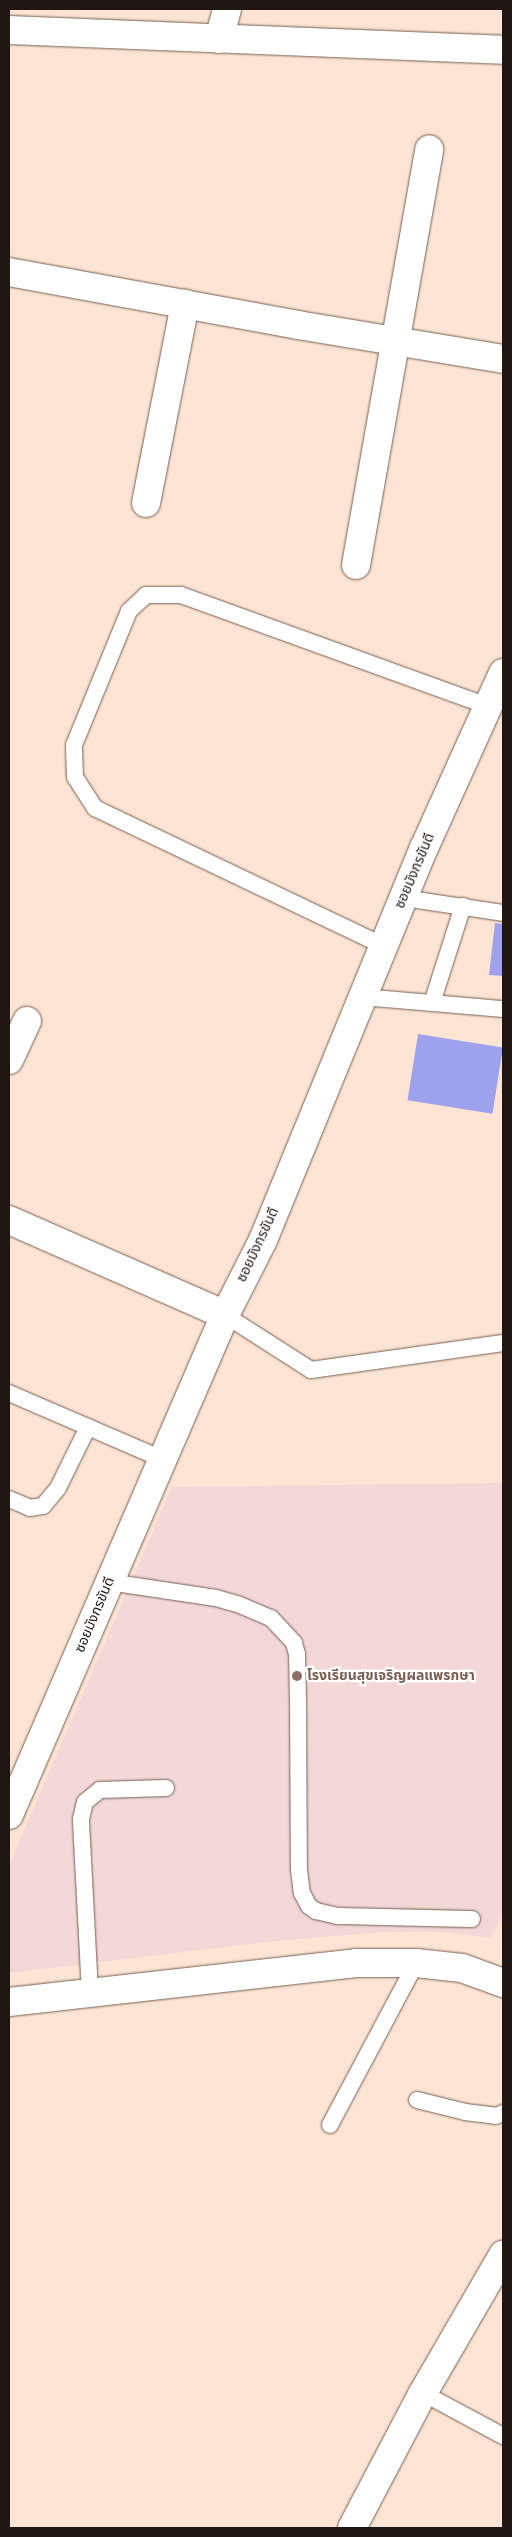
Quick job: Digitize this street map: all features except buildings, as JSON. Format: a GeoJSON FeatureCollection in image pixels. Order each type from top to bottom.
{"type":"FeatureCollection","features":[{"type":"Feature","properties":{"kind":"street"},"geometry":{"type":"LineString","coordinates":[[219,39],[227,9]]}},
{"type":"Feature","properties":{"kind":"street"},"geometry":{"type":"LineString","coordinates":[[9,30],[503,50]]}},
{"type":"Feature","properties":{"kind":"street"},"geometry":{"type":"LineString","coordinates":[[356,565],[429,149]]}},
{"type":"Feature","properties":{"kind":"street"},"geometry":{"type":"LineString","coordinates":[[9,272],[503,359]]}},
{"type":"Feature","properties":{"kind":"street"},"geometry":{"type":"LineString","coordinates":[[146,502],[185,304]]}},
{"type":"Feature","properties":{"kind":"street","name":"ซอยมังกรขันดี"},"geometry":{"type":"LineString","coordinates":[[9,1815],[225,1315],[263,1240],[404,898],[496,709],[503,673]]}},
{"type":"Feature","properties":{"kind":"street"},"geometry":{"type":"LineString","coordinates":[[9,1060],[28,1021]]}},
{"type":"Feature","properties":{"kind":"street"},"geometry":{"type":"LineString","coordinates":[[9,1220],[225,1315]]}},
{"type":"Feature","properties":{"kind":"street"},"geometry":{"type":"LineString","coordinates":[[9,2002],[356,1963],[416,1963],[462,1968],[503,1982]]}},
{"type":"Feature","properties":{"kind":"street"},"geometry":{"type":"LineString","coordinates":[[352,2528],[423,2393],[501,2264]]}},
{"type":"Feature","properties":{"kind":"lane"},"geometry":{"type":"LineString","coordinates":[[384,946],[95,808],[75,777],[74,745],[129,611],[146,595],[181,595],[496,709]]}},
{"type":"Feature","properties":{"kind":"lane"},"geometry":{"type":"LineString","coordinates":[[404,898],[503,913]]}},
{"type":"Feature","properties":{"kind":"lane"},"geometry":{"type":"LineString","coordinates":[[432,1003],[462,906]]}},
{"type":"Feature","properties":{"kind":"lane"},"geometry":{"type":"LineString","coordinates":[[362,997],[503,1009]]}},
{"type":"Feature","properties":{"kind":"lane"},"geometry":{"type":"LineString","coordinates":[[225,1315],[311,1370],[503,1342]]}},
{"type":"Feature","properties":{"kind":"lane"},"geometry":{"type":"LineString","coordinates":[[9,1393],[162,1459]]}},
{"type":"Feature","properties":{"kind":"lane"},"geometry":{"type":"LineString","coordinates":[[9,1499],[30,1508],[43,1506],[58,1488],[88,1427]]}},
{"type":"Feature","properties":{"kind":"lane"},"geometry":{"type":"LineString","coordinates":[[109,1582],[216,1598],[240,1605],[271,1618],[294,1643],[297,1654],[299,1870],[302,1893],[309,1906],[316,1911],[338,1916],[472,1919]]}},
{"type":"Feature","properties":{"kind":"lane"},"geometry":{"type":"LineString","coordinates":[[90,1993],[81,1818],[85,1802],[100,1790],[166,1788]]}},
{"type":"Feature","properties":{"kind":"lane"},"geometry":{"type":"LineString","coordinates":[[330,2125],[416,1963]]}},
{"type":"Feature","properties":{"kind":"lane"},"geometry":{"type":"LineString","coordinates":[[417,2100],[465,2112],[496,2116],[503,2112]]}},
{"type":"Feature","properties":{"kind":"lane"},"geometry":{"type":"LineString","coordinates":[[423,2393],[503,2436]]}},
{"type":"Feature","properties":{"kind":"shaded area","name":"โรงเรียนสุขเจริญผลแพรกษา"},"geometry":{"type":"Polygon","coordinates":[[[503,1483],[503,1914],[491,1938],[445,1932],[382,1932],[275,1941],[9,1973],[9,1865],[172,1487],[503,1483]]]}},
{"type":"Feature","properties":{"kind":"place","name":"โรงเรียนสุขเจริญผลแพรกษา"},"geometry":{"type":"Point","coordinates":[297,1676]}}]}
